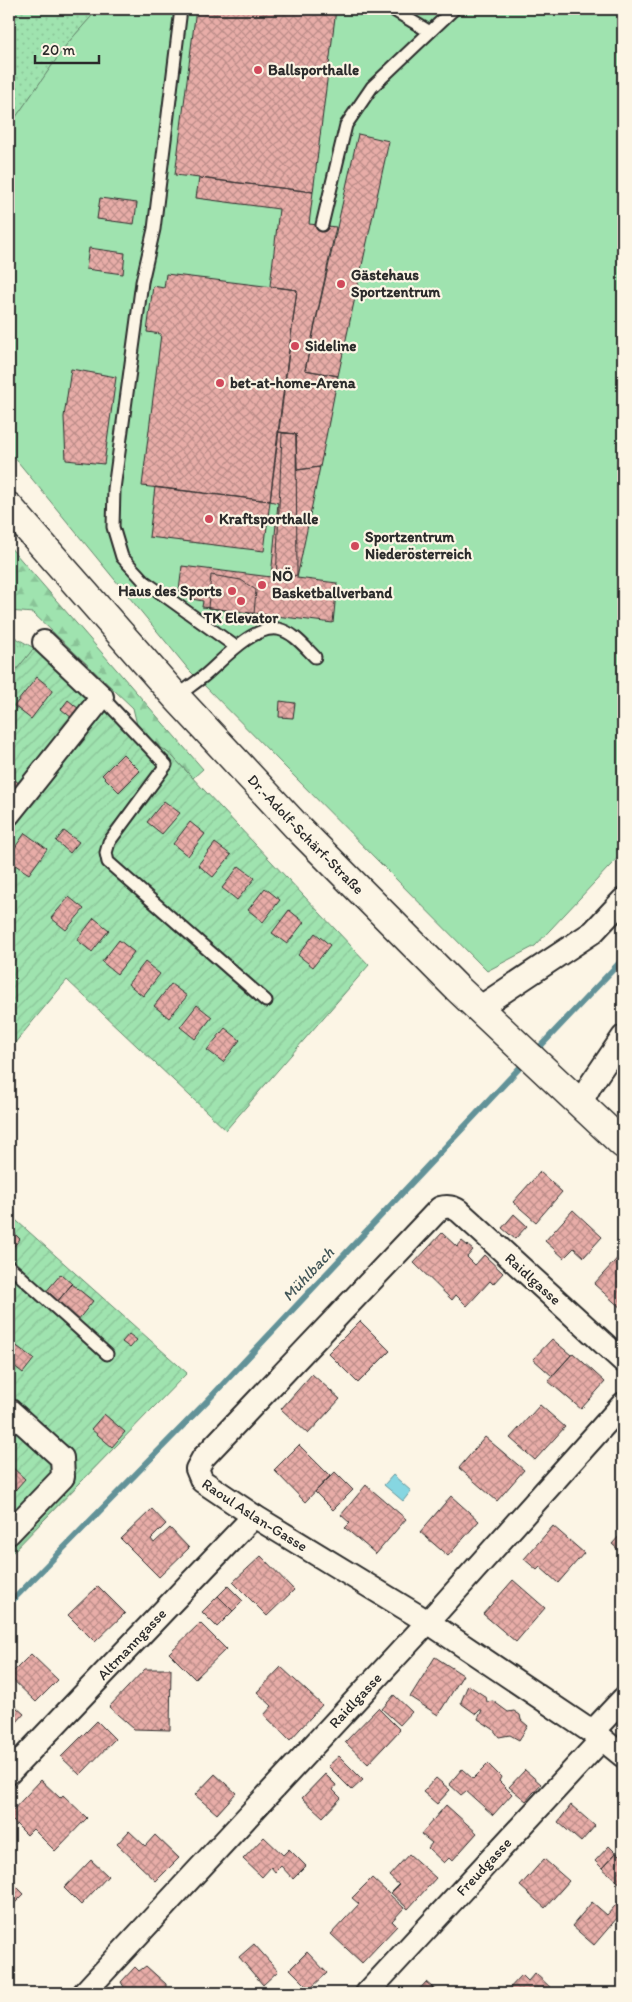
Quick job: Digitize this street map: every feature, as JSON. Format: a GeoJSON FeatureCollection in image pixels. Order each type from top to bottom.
{"type":"FeatureCollection","features":[{"type":"Feature","properties":{"kind":"street","name":"Dr.-Adolf-Schärf-Straße"},"geometry":{"type":"LineString","coordinates":[[9,507],[176,697],[298,828],[479,1008],[623,1144]]}},
{"type":"Feature","properties":{"kind":"street"},"geometry":{"type":"LineString","coordinates":[[9,814],[102,697],[44,642]]}},
{"type":"Feature","properties":{"kind":"street"},"geometry":{"type":"LineString","coordinates":[[479,1008],[593,932],[623,900]]}},
{"type":"Feature","properties":{"kind":"street"},"geometry":{"type":"LineString","coordinates":[[581,1103],[591,1084],[623,1037]]}},
{"type":"Feature","properties":{"kind":"street","name":"Raidlgasse"},"geometry":{"type":"LineString","coordinates":[[440,1208],[450,1206],[459,1211],[623,1361]]}},
{"type":"Feature","properties":{"kind":"street","name":"Raoul Aslan-Gasse"},"geometry":{"type":"LineString","coordinates":[[440,1208],[202,1458],[197,1469],[202,1481],[254,1516],[428,1622],[597,1736],[623,1756]]}},
{"type":"Feature","properties":{"kind":"street","name":"Raidlgasse"},"geometry":{"type":"LineString","coordinates":[[84,1993],[428,1622],[623,1404]]}},
{"type":"Feature","properties":{"kind":"street"},"geometry":{"type":"LineString","coordinates":[[9,1410],[62,1458],[63,1477],[9,1533]]}},
{"type":"Feature","properties":{"kind":"street","name":"Altmanngasse"},"geometry":{"type":"LineString","coordinates":[[9,1773],[254,1516]]}},
{"type":"Feature","properties":{"kind":"street"},"geometry":{"type":"LineString","coordinates":[[597,1736],[623,1699]]}},
{"type":"Feature","properties":{"kind":"street","name":"Freudgasse"},"geometry":{"type":"LineString","coordinates":[[366,1993],[597,1736]]}},
{"type":"Feature","properties":{"kind":"lane"},"geometry":{"type":"LineString","coordinates":[[181,9],[154,229],[142,282],[115,480],[112,527],[122,557],[144,581],[236,647]]}},
{"type":"Feature","properties":{"kind":"lane"},"geometry":{"type":"LineString","coordinates":[[392,9],[430,32]]}},
{"type":"Feature","properties":{"kind":"lane"},"geometry":{"type":"LineString","coordinates":[[322,226],[346,124],[372,87],[454,9]]}},
{"type":"Feature","properties":{"kind":"lane"},"geometry":{"type":"LineString","coordinates":[[176,697],[203,677],[236,647],[269,629],[278,629],[291,634],[315,656]]}},
{"type":"Feature","properties":{"kind":"lane"},"geometry":{"type":"LineString","coordinates":[[102,697],[166,766],[109,842],[106,853],[108,862],[266,1001]]}},
{"type":"Feature","properties":{"kind":"lane"},"geometry":{"type":"LineString","coordinates":[[9,1266],[107,1354]]}},
{"type":"Feature","properties":{"kind":"shaded area"},"geometry":{"type":"Polygon","coordinates":[[[623,1068],[623,1103],[617,1097],[616,1082],[623,1068]]]}},
{"type":"Feature","properties":{"kind":"green space"},"geometry":{"type":"Polygon","coordinates":[[[9,9],[98,9],[67,44],[9,127],[9,9]]]}},
{"type":"Feature","properties":{"kind":"green space","name":"Sportzentrum Niederösterreich"},"geometry":{"type":"Polygon","coordinates":[[[98,9],[623,9],[623,852],[535,946],[487,971],[189,670],[9,451],[9,127],[67,44],[98,9]]]}},
{"type":"Feature","properties":{"kind":"green space"},"geometry":{"type":"Polygon","coordinates":[[[9,546],[203,769],[193,778],[172,756],[138,729],[133,708],[33,613],[9,611],[9,546]]]}},
{"type":"Feature","properties":{"kind":"green space"},"geometry":{"type":"Polygon","coordinates":[[[9,634],[34,648],[9,679],[9,634]]]}},
{"type":"Feature","properties":{"kind":"green space"},"geometry":{"type":"Polygon","coordinates":[[[34,648],[172,756],[369,965],[226,1130],[67,980],[9,1050],[9,679],[34,648]]]}},
{"type":"Feature","properties":{"kind":"green space"},"geometry":{"type":"Polygon","coordinates":[[[9,1214],[187,1373],[9,1556],[9,1214]]]}},
{"type":"Feature","properties":{"kind":"water"},"geometry":{"type":"Polygon","coordinates":[[[393,1475],[411,1491],[403,1501],[384,1485],[393,1475]]]}},
{"type":"Feature","properties":{"kind":"building","name":"Ballsporthalle"},"geometry":{"type":"Polygon","coordinates":[[[196,9],[336,9],[313,192],[175,175],[196,9]]]}},
{"type":"Feature","properties":{"kind":"building"},"geometry":{"type":"Polygon","coordinates":[[[358,134],[389,141],[338,376],[305,370],[358,134]]]}},
{"type":"Feature","properties":{"kind":"building"},"geometry":{"type":"Polygon","coordinates":[[[199,178],[313,192],[309,224],[336,227],[305,370],[338,376],[320,467],[297,470],[296,434],[278,432],[297,290],[270,286],[279,209],[196,198],[199,178]]]}},
{"type":"Feature","properties":{"kind":"building"},"geometry":{"type":"Polygon","coordinates":[[[100,198],[137,203],[134,224],[97,219],[100,198]]]}},
{"type":"Feature","properties":{"kind":"building"},"geometry":{"type":"Polygon","coordinates":[[[89,248],[125,253],[123,274],[86,269],[89,248]]]}},
{"type":"Feature","properties":{"kind":"building","name":"bet-at-home-Arena"},"geometry":{"type":"Polygon","coordinates":[[[166,274],[297,290],[270,501],[142,486],[161,334],[147,332],[153,286],[164,288],[166,274]]]}},
{"type":"Feature","properties":{"kind":"building"},"geometry":{"type":"Polygon","coordinates":[[[71,369],[116,377],[104,464],[66,460],[64,417],[71,369]]]}},
{"type":"Feature","properties":{"kind":"building"},"geometry":{"type":"Polygon","coordinates":[[[278,432],[296,434],[297,470],[320,467],[297,578],[337,583],[333,623],[202,607],[203,601],[192,599],[192,593],[179,591],[182,566],[271,577],[278,503],[270,501],[278,432]]]}},
{"type":"Feature","properties":{"kind":"building"},"geometry":{"type":"Polygon","coordinates":[[[282,433],[296,434],[297,575],[276,582],[282,433]]]}},
{"type":"Feature","properties":{"kind":"building","name":"Kraftsporthalle"},"geometry":{"type":"Polygon","coordinates":[[[155,487],[270,501],[264,551],[149,537],[155,487]]]}},
{"type":"Feature","properties":{"kind":"building"},"geometry":{"type":"Polygon","coordinates":[[[211,575],[241,580],[256,590],[254,614],[208,608],[211,575]]]}},
{"type":"Feature","properties":{"kind":"building"},"geometry":{"type":"Polygon","coordinates":[[[37,677],[53,690],[31,719],[14,706],[37,677]]]}},
{"type":"Feature","properties":{"kind":"building"},"geometry":{"type":"Polygon","coordinates":[[[68,700],[79,709],[72,718],[61,709],[68,700]]]}},
{"type":"Feature","properties":{"kind":"building"},"geometry":{"type":"Polygon","coordinates":[[[280,701],[295,703],[293,718],[279,717],[280,701]]]}},
{"type":"Feature","properties":{"kind":"building"},"geometry":{"type":"Polygon","coordinates":[[[123,754],[140,771],[119,792],[102,775],[123,754]]]}},
{"type":"Feature","properties":{"kind":"building"},"geometry":{"type":"Polygon","coordinates":[[[9,775],[21,785],[11,797],[9,796],[9,775]]]}},
{"type":"Feature","properties":{"kind":"building"},"geometry":{"type":"Polygon","coordinates":[[[164,801],[180,813],[162,834],[147,822],[164,801]]]}},
{"type":"Feature","properties":{"kind":"building"},"geometry":{"type":"Polygon","coordinates":[[[190,822],[205,834],[188,856],[173,844],[190,822]]]}},
{"type":"Feature","properties":{"kind":"building"},"geometry":{"type":"Polygon","coordinates":[[[64,831],[79,842],[70,853],[56,841],[64,831]]]}},
{"type":"Feature","properties":{"kind":"building"},"geometry":{"type":"Polygon","coordinates":[[[25,833],[47,849],[29,874],[9,861],[9,856],[25,833]]]}},
{"type":"Feature","properties":{"kind":"building"},"geometry":{"type":"Polygon","coordinates":[[[215,843],[231,855],[213,877],[198,865],[215,843]]]}},
{"type":"Feature","properties":{"kind":"building"},"geometry":{"type":"Polygon","coordinates":[[[239,866],[255,878],[237,900],[222,888],[239,866]]]}},
{"type":"Feature","properties":{"kind":"building"},"geometry":{"type":"Polygon","coordinates":[[[265,888],[280,900],[263,922],[248,910],[265,888]]]}},
{"type":"Feature","properties":{"kind":"building"},"geometry":{"type":"Polygon","coordinates":[[[69,897],[84,909],[66,930],[51,918],[69,897]]]}},
{"type":"Feature","properties":{"kind":"building"},"geometry":{"type":"Polygon","coordinates":[[[289,910],[304,922],[287,944],[272,933],[289,910]]]}},
{"type":"Feature","properties":{"kind":"building"},"geometry":{"type":"Polygon","coordinates":[[[94,918],[109,930],[92,952],[77,940],[94,918]]]}},
{"type":"Feature","properties":{"kind":"building"},"geometry":{"type":"Polygon","coordinates":[[[315,933],[330,945],[313,967],[298,955],[315,933]]]}},
{"type":"Feature","properties":{"kind":"building"},"geometry":{"type":"Polygon","coordinates":[[[119,940],[134,952],[117,974],[102,962],[119,940]]]}},
{"type":"Feature","properties":{"kind":"building"},"geometry":{"type":"Polygon","coordinates":[[[145,962],[160,974],[143,996],[128,984],[145,962]]]}},
{"type":"Feature","properties":{"kind":"building"},"geometry":{"type":"Polygon","coordinates":[[[171,984],[187,996],[169,1018],[154,1006],[171,984]]]}},
{"type":"Feature","properties":{"kind":"building"},"geometry":{"type":"Polygon","coordinates":[[[197,1005],[212,1017],[195,1039],[180,1027],[197,1005]]]}},
{"type":"Feature","properties":{"kind":"building"},"geometry":{"type":"Polygon","coordinates":[[[225,1028],[240,1040],[223,1062],[207,1050],[225,1028]]]}},
{"type":"Feature","properties":{"kind":"building"},"geometry":{"type":"Polygon","coordinates":[[[540,1172],[562,1192],[536,1222],[513,1202],[540,1172]]]}},
{"type":"Feature","properties":{"kind":"building"},"geometry":{"type":"Polygon","coordinates":[[[573,1210],[602,1237],[584,1257],[574,1248],[564,1258],[545,1241],[573,1210]]]}},
{"type":"Feature","properties":{"kind":"building"},"geometry":{"type":"Polygon","coordinates":[[[514,1214],[527,1226],[515,1239],[502,1228],[514,1214]]]}},
{"type":"Feature","properties":{"kind":"building"},"geometry":{"type":"Polygon","coordinates":[[[9,1228],[20,1239],[9,1252],[9,1228]]]}},
{"type":"Feature","properties":{"kind":"building"},"geometry":{"type":"Polygon","coordinates":[[[442,1233],[457,1247],[462,1241],[473,1250],[467,1257],[475,1265],[484,1255],[503,1273],[493,1284],[490,1281],[467,1306],[456,1295],[452,1300],[414,1263],[442,1233]]]}},
{"type":"Feature","properties":{"kind":"building"},"geometry":{"type":"Polygon","coordinates":[[[623,1252],[623,1310],[594,1284],[623,1252]]]}},
{"type":"Feature","properties":{"kind":"building"},"geometry":{"type":"Polygon","coordinates":[[[61,1274],[72,1284],[57,1302],[45,1293],[61,1274]]]}},
{"type":"Feature","properties":{"kind":"building"},"geometry":{"type":"Polygon","coordinates":[[[72,1284],[93,1301],[78,1320],[57,1302],[72,1284]]]}},
{"type":"Feature","properties":{"kind":"building"},"geometry":{"type":"Polygon","coordinates":[[[360,1321],[390,1351],[358,1383],[328,1353],[360,1321]]]}},
{"type":"Feature","properties":{"kind":"building"},"geometry":{"type":"Polygon","coordinates":[[[129,1334],[137,1340],[130,1348],[122,1342],[129,1334]]]}},
{"type":"Feature","properties":{"kind":"building"},"geometry":{"type":"Polygon","coordinates":[[[552,1339],[571,1355],[552,1376],[533,1359],[552,1339]]]}},
{"type":"Feature","properties":{"kind":"building"},"geometry":{"type":"Polygon","coordinates":[[[14,1344],[34,1359],[23,1373],[9,1362],[9,1350],[14,1344]]]}},
{"type":"Feature","properties":{"kind":"building"},"geometry":{"type":"Polygon","coordinates":[[[573,1353],[605,1382],[581,1409],[548,1381],[573,1353]]]}},
{"type":"Feature","properties":{"kind":"building"},"geometry":{"type":"Polygon","coordinates":[[[312,1374],[340,1399],[308,1434],[281,1409],[312,1374]]]}},
{"type":"Feature","properties":{"kind":"building"},"geometry":{"type":"Polygon","coordinates":[[[540,1405],[565,1427],[535,1460],[510,1438],[540,1405]]]}},
{"type":"Feature","properties":{"kind":"building"},"geometry":{"type":"Polygon","coordinates":[[[104,1414],[125,1432],[112,1447],[91,1429],[104,1414]]]}},
{"type":"Feature","properties":{"kind":"building"},"geometry":{"type":"Polygon","coordinates":[[[485,1437],[524,1470],[497,1501],[459,1468],[485,1437]]]}},
{"type":"Feature","properties":{"kind":"building"},"geometry":{"type":"Polygon","coordinates":[[[299,1445],[330,1476],[305,1502],[274,1470],[299,1445]]]}},
{"type":"Feature","properties":{"kind":"building"},"geometry":{"type":"Polygon","coordinates":[[[12,1467],[25,1479],[9,1497],[9,1470],[12,1467]]]}},
{"type":"Feature","properties":{"kind":"building"},"geometry":{"type":"Polygon","coordinates":[[[335,1472],[353,1490],[333,1510],[315,1492],[335,1472]]]}},
{"type":"Feature","properties":{"kind":"building"},"geometry":{"type":"Polygon","coordinates":[[[366,1485],[406,1519],[376,1554],[345,1528],[350,1523],[341,1515],[366,1485]]]}},
{"type":"Feature","properties":{"kind":"building"},"geometry":{"type":"Polygon","coordinates":[[[451,1496],[479,1521],[448,1556],[420,1532],[451,1496]]]}},
{"type":"Feature","properties":{"kind":"building"},"geometry":{"type":"Polygon","coordinates":[[[152,1509],[166,1524],[151,1539],[154,1543],[170,1528],[189,1548],[159,1577],[121,1539],[152,1509]]]}},
{"type":"Feature","properties":{"kind":"building"},"geometry":{"type":"Polygon","coordinates":[[[553,1526],[584,1553],[558,1583],[540,1567],[537,1570],[524,1559],[553,1526]]]}},
{"type":"Feature","properties":{"kind":"building"},"geometry":{"type":"Polygon","coordinates":[[[622,1533],[623,1565],[617,1559],[622,1553],[612,1544],[622,1533]]]}},
{"type":"Feature","properties":{"kind":"building"},"geometry":{"type":"Polygon","coordinates":[[[261,1556],[294,1590],[267,1616],[233,1582],[261,1556]]]}},
{"type":"Feature","properties":{"kind":"building"},"geometry":{"type":"Polygon","coordinates":[[[513,1580],[545,1608],[516,1642],[483,1614],[513,1580]]]}},
{"type":"Feature","properties":{"kind":"building"},"geometry":{"type":"Polygon","coordinates":[[[98,1586],[125,1613],[95,1642],[68,1615],[98,1586]]]}},
{"type":"Feature","properties":{"kind":"building"},"geometry":{"type":"Polygon","coordinates":[[[228,1586],[243,1601],[233,1611],[218,1596],[228,1586]]]}},
{"type":"Feature","properties":{"kind":"building"},"geometry":{"type":"Polygon","coordinates":[[[218,1596],[233,1611],[217,1627],[202,1612],[218,1596]]]}},
{"type":"Feature","properties":{"kind":"building"},"geometry":{"type":"Polygon","coordinates":[[[200,1623],[226,1649],[195,1679],[169,1653],[200,1623]]]}},
{"type":"Feature","properties":{"kind":"building"},"geometry":{"type":"Polygon","coordinates":[[[31,1654],[58,1680],[36,1702],[9,1676],[31,1654]]]}},
{"type":"Feature","properties":{"kind":"building"},"geometry":{"type":"Polygon","coordinates":[[[435,1657],[463,1675],[438,1715],[410,1697],[435,1657]]]}},
{"type":"Feature","properties":{"kind":"building"},"geometry":{"type":"Polygon","coordinates":[[[281,1667],[322,1705],[290,1740],[264,1715],[272,1706],[257,1692],[281,1667]]]}},
{"type":"Feature","properties":{"kind":"building"},"geometry":{"type":"Polygon","coordinates":[[[145,1669],[171,1669],[170,1730],[134,1729],[109,1707],[145,1669]]]}},
{"type":"Feature","properties":{"kind":"building"},"geometry":{"type":"Polygon","coordinates":[[[468,1685],[486,1697],[487,1702],[493,1701],[508,1712],[514,1711],[520,1715],[521,1720],[528,1726],[519,1740],[510,1735],[499,1737],[493,1729],[478,1719],[482,1710],[476,1714],[462,1704],[461,1702],[468,1685]]]}},
{"type":"Feature","properties":{"kind":"building"},"geometry":{"type":"Polygon","coordinates":[[[394,1695],[412,1712],[400,1725],[382,1709],[394,1695]]]}},
{"type":"Feature","properties":{"kind":"building"},"geometry":{"type":"Polygon","coordinates":[[[9,1701],[24,1714],[9,1731],[9,1701]]]}},
{"type":"Feature","properties":{"kind":"building"},"geometry":{"type":"Polygon","coordinates":[[[378,1708],[400,1730],[368,1764],[345,1742],[378,1708]]]}},
{"type":"Feature","properties":{"kind":"building"},"geometry":{"type":"Polygon","coordinates":[[[97,1721],[115,1739],[80,1775],[61,1757],[97,1721]]]}},
{"type":"Feature","properties":{"kind":"building"},"geometry":{"type":"Polygon","coordinates":[[[339,1756],[363,1780],[352,1790],[328,1766],[339,1756]]]}},
{"type":"Feature","properties":{"kind":"building"},"geometry":{"type":"Polygon","coordinates":[[[488,1764],[501,1777],[499,1781],[512,1794],[493,1815],[466,1791],[461,1795],[449,1784],[462,1769],[473,1779],[488,1764]]]}},
{"type":"Feature","properties":{"kind":"building"},"geometry":{"type":"Polygon","coordinates":[[[525,1770],[541,1784],[526,1801],[509,1787],[525,1770]]]}},
{"type":"Feature","properties":{"kind":"building"},"geometry":{"type":"Polygon","coordinates":[[[215,1774],[236,1793],[217,1814],[195,1795],[215,1774]]]}},
{"type":"Feature","properties":{"kind":"building"},"geometry":{"type":"Polygon","coordinates":[[[325,1774],[336,1785],[333,1790],[341,1798],[323,1817],[302,1798],[325,1774]]]}},
{"type":"Feature","properties":{"kind":"building"},"geometry":{"type":"Polygon","coordinates":[[[436,1778],[450,1790],[437,1804],[423,1792],[436,1778]]]}},
{"type":"Feature","properties":{"kind":"building"},"geometry":{"type":"Polygon","coordinates":[[[41,1780],[60,1798],[63,1795],[87,1818],[55,1851],[33,1829],[27,1835],[9,1817],[9,1814],[41,1780]]]}},
{"type":"Feature","properties":{"kind":"building"},"geometry":{"type":"Polygon","coordinates":[[[446,1805],[477,1833],[452,1861],[449,1858],[444,1863],[428,1848],[432,1843],[421,1834],[446,1805]]]}},
{"type":"Feature","properties":{"kind":"building"},"geometry":{"type":"Polygon","coordinates":[[[571,1805],[595,1826],[581,1842],[558,1822],[571,1805]]]}},
{"type":"Feature","properties":{"kind":"building"},"geometry":{"type":"Polygon","coordinates":[[[129,1831],[145,1846],[155,1835],[179,1858],[156,1881],[117,1844],[129,1831]]]}},
{"type":"Feature","properties":{"kind":"building"},"geometry":{"type":"Polygon","coordinates":[[[264,1837],[283,1855],[289,1849],[306,1866],[293,1879],[281,1866],[275,1872],[271,1867],[262,1877],[243,1859],[264,1837]]]}},
{"type":"Feature","properties":{"kind":"building"},"geometry":{"type":"Polygon","coordinates":[[[609,1846],[616,1853],[602,1868],[595,1861],[609,1846]]]}},
{"type":"Feature","properties":{"kind":"building"},"geometry":{"type":"Polygon","coordinates":[[[616,1853],[621,1856],[623,1854],[623,1886],[602,1868],[616,1853]]]}},
{"type":"Feature","properties":{"kind":"building"},"geometry":{"type":"Polygon","coordinates":[[[409,1854],[436,1878],[408,1909],[391,1893],[399,1885],[389,1876],[409,1854]]]}},
{"type":"Feature","properties":{"kind":"building"},"geometry":{"type":"Polygon","coordinates":[[[544,1859],[569,1881],[545,1908],[520,1886],[544,1859]]]}},
{"type":"Feature","properties":{"kind":"building"},"geometry":{"type":"Polygon","coordinates":[[[91,1860],[108,1876],[81,1905],[64,1888],[91,1860]]]}},
{"type":"Feature","properties":{"kind":"building"},"geometry":{"type":"Polygon","coordinates":[[[372,1878],[404,1908],[392,1921],[397,1926],[362,1963],[331,1934],[359,1904],[352,1898],[372,1878]]]}},
{"type":"Feature","properties":{"kind":"building"},"geometry":{"type":"Polygon","coordinates":[[[9,1879],[24,1894],[9,1909],[9,1879]]]}},
{"type":"Feature","properties":{"kind":"building"},"geometry":{"type":"Polygon","coordinates":[[[622,1898],[623,1921],[618,1917],[594,1945],[572,1926],[592,1902],[607,1915],[622,1898]]]}},
{"type":"Feature","properties":{"kind":"building"},"geometry":{"type":"Polygon","coordinates":[[[254,1944],[278,1971],[263,1985],[239,1957],[254,1944]]]}},
{"type":"Feature","properties":{"kind":"building"},"geometry":{"type":"Polygon","coordinates":[[[307,1952],[327,1973],[310,1989],[290,1969],[307,1952]]]}},
{"type":"Feature","properties":{"kind":"building"},"geometry":{"type":"Polygon","coordinates":[[[146,1966],[166,1984],[166,1993],[119,1993],[124,1987],[121,1982],[135,1967],[139,1971],[146,1966]]]}},
{"type":"Feature","properties":{"kind":"building"},"geometry":{"type":"Polygon","coordinates":[[[535,1973],[552,1989],[548,1993],[505,1993],[522,1975],[528,1981],[535,1973]]]}},
{"type":"Feature","properties":{"kind":"building"},"geometry":{"type":"Polygon","coordinates":[[[426,1982],[439,1993],[416,1993],[426,1982]]]}},
{"type":"Feature","properties":{"kind":"waterway","name":"Mühlbach"},"geometry":{"type":"LineString","coordinates":[[534,1053],[623,959]]}},
{"type":"Feature","properties":{"kind":"waterway","name":"Mühlbach"},"geometry":{"type":"LineString","coordinates":[[9,1604],[209,1399],[525,1062]]}},
{"type":"Feature","properties":{"kind":"place","name":"Ballsporthalle"},"geometry":{"type":"Point","coordinates":[258,70]}},
{"type":"Feature","properties":{"kind":"place","name":"Gästehaus Sportzentrum"},"geometry":{"type":"Point","coordinates":[341,284]}},
{"type":"Feature","properties":{"kind":"place","name":"Sideline"},"geometry":{"type":"Point","coordinates":[295,346]}},
{"type":"Feature","properties":{"kind":"place","name":"bet-at-home-Arena"},"geometry":{"type":"Point","coordinates":[220,383]}},
{"type":"Feature","properties":{"kind":"place","name":"Kraftsporthalle"},"geometry":{"type":"Point","coordinates":[209,519]}},
{"type":"Feature","properties":{"kind":"place","name":"Sportzentrum Niederösterreich"},"geometry":{"type":"Point","coordinates":[355,546]}},
{"type":"Feature","properties":{"kind":"place","name":"NÖ Basketballverband"},"geometry":{"type":"Point","coordinates":[262,585]}},
{"type":"Feature","properties":{"kind":"place","name":"Haus des Sports"},"geometry":{"type":"Point","coordinates":[232,591]}},
{"type":"Feature","properties":{"kind":"place","name":"TK Elevator"},"geometry":{"type":"Point","coordinates":[241,601]}}]}
